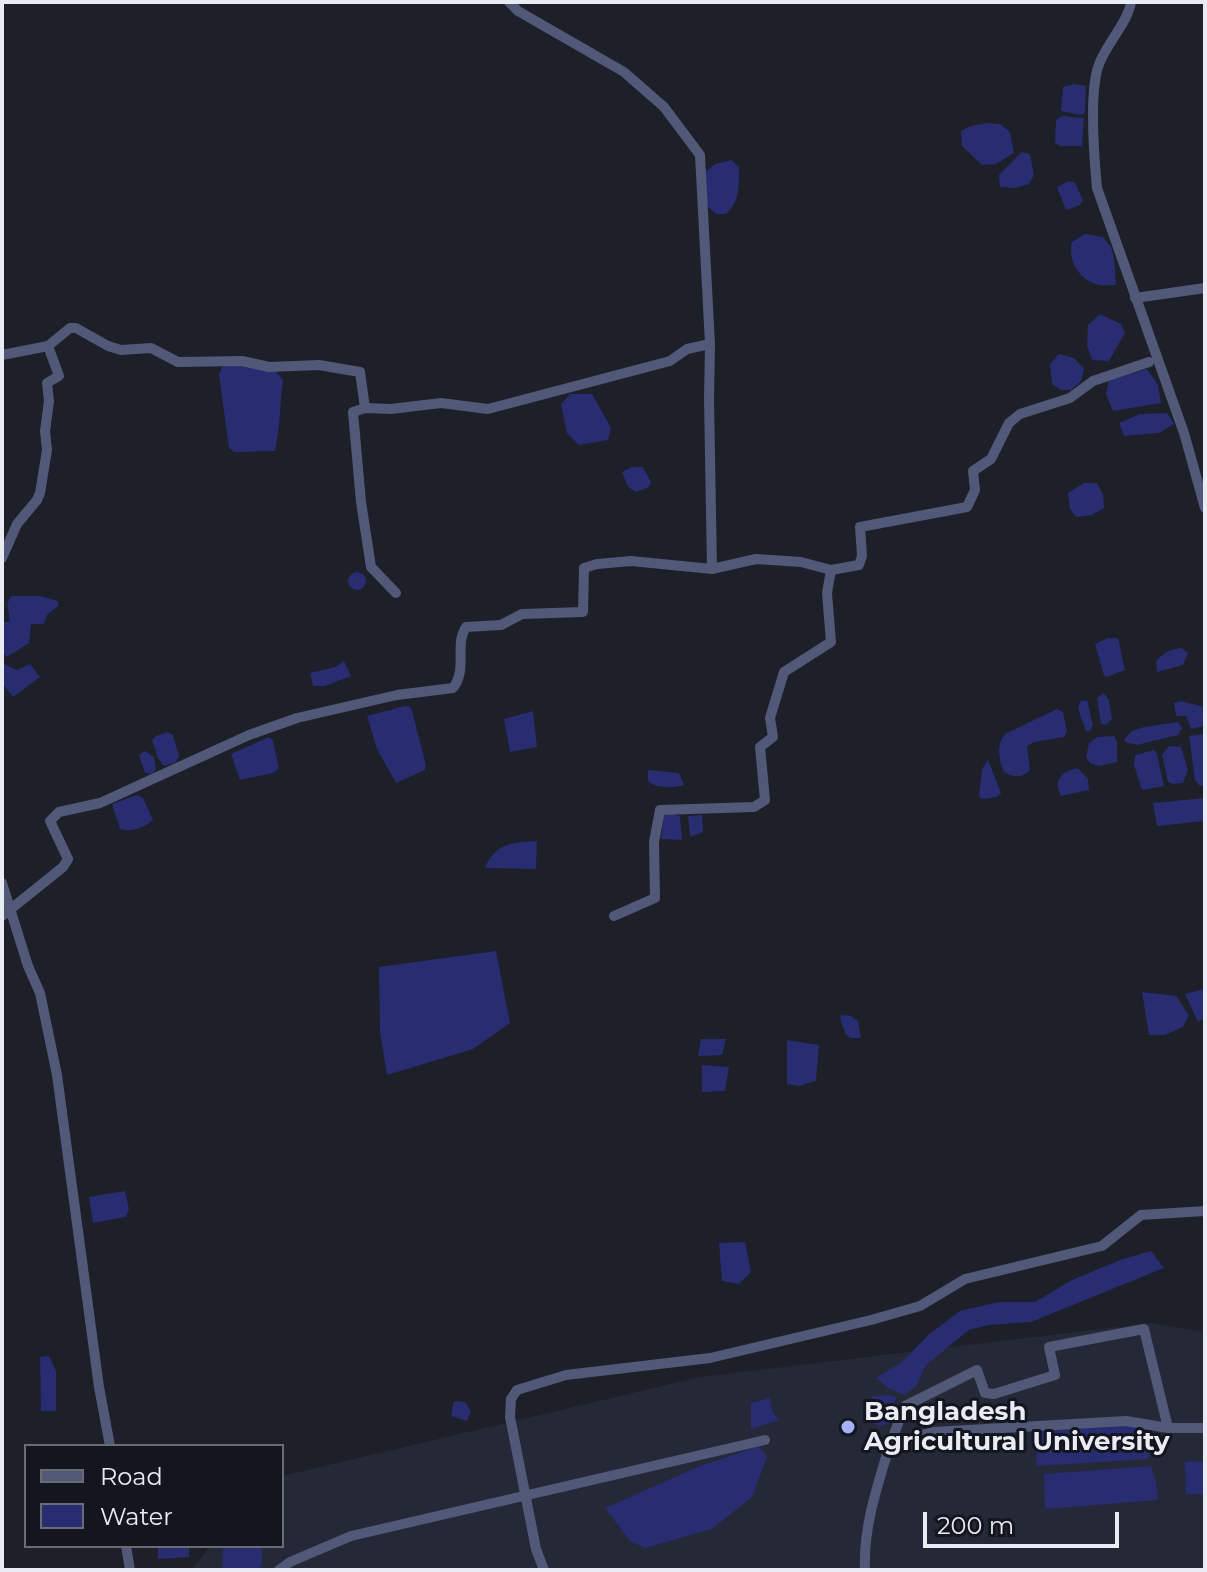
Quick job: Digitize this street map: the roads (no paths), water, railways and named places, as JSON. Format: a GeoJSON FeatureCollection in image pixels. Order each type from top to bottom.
{"type":"FeatureCollection","features":[{"type":"Feature","properties":{"kind":"street"},"geometry":{"type":"LineString","coordinates":[[509,2],[518,11],[624,72],[664,107],[700,155],[710,344],[712,569]]}},
{"type":"Feature","properties":{"kind":"street"},"geometry":{"type":"LineString","coordinates":[[1131,2],[1130,10],[1113,35],[1096,74],[1094,149],[1097,188],[1184,433],[1205,508]]}},
{"type":"Feature","properties":{"kind":"street"},"geometry":{"type":"LineString","coordinates":[[1135,298],[1205,288]]}},
{"type":"Feature","properties":{"kind":"street"},"geometry":{"type":"LineString","coordinates":[[2,355],[48,346],[70,328],[76,328],[108,346],[121,350],[151,348],[178,362],[242,361],[269,367],[319,365],[360,372],[365,408]]}},
{"type":"Feature","properties":{"kind":"street"},"geometry":{"type":"LineString","coordinates":[[396,593],[371,567],[353,412],[365,408],[391,409],[441,403],[488,409],[670,361],[687,349],[710,344]]}},
{"type":"Feature","properties":{"kind":"street"},"geometry":{"type":"LineString","coordinates":[[2,558],[17,524],[40,493],[47,450],[47,383],[59,376],[48,346]]}},
{"type":"Feature","properties":{"kind":"street"},"geometry":{"type":"LineString","coordinates":[[6,914],[63,867],[68,859],[50,821],[59,812],[100,803],[249,735],[297,718],[397,695],[453,688],[460,680],[461,635],[466,627],[501,625],[522,614],[583,612],[584,568],[631,561],[712,569],[756,559],[801,562],[831,570],[859,565],[862,562],[860,527],[967,507],[975,490],[973,471],[991,459],[1009,423],[1020,414],[1070,398],[1093,381],[1149,362]]}},
{"type":"Feature","properties":{"kind":"street"},"geometry":{"type":"LineString","coordinates":[[614,916],[655,898],[654,842],[660,810],[754,807],[765,800],[760,747],[773,737],[770,718],[784,672],[831,642],[827,593],[831,570]]}},
{"type":"Feature","properties":{"kind":"street"},"geometry":{"type":"LineString","coordinates":[[2,883],[6,914],[40,993],[57,1075],[99,1387],[110,1444]]}},
{"type":"Feature","properties":{"kind":"street"},"geometry":{"type":"LineString","coordinates":[[544,1570],[536,1549],[510,1417],[511,1399],[517,1390],[566,1375],[710,1358],[841,1327],[920,1306],[965,1279],[1102,1246],[1141,1215],[1205,1211]]}},
{"type":"Feature","properties":{"kind":"street"},"geometry":{"type":"LineString","coordinates":[[865,1570],[864,1553],[875,1493],[905,1406],[977,1370],[985,1393],[994,1394],[1055,1375],[1049,1347],[1144,1329],[1168,1428]]}},
{"type":"Feature","properties":{"kind":"street"},"geometry":{"type":"LineString","coordinates":[[890,1444],[933,1432],[1126,1421],[1168,1428],[1205,1428]]}},
{"type":"Feature","properties":{"kind":"street"},"geometry":{"type":"LineString","coordinates":[[279,1570],[290,1562],[351,1536],[765,1440]]}},
{"type":"Feature","properties":{"kind":"street"},"geometry":{"type":"LineString","coordinates":[[126,1548],[130,1570]]}},
{"type":"Feature","properties":{"kind":"water"},"geometry":{"type":"Polygon","coordinates":[[[1074,84],[1086,86],[1085,113],[1081,115],[1061,111],[1063,87],[1074,84]]]}},
{"type":"Feature","properties":{"kind":"water"},"geometry":{"type":"Polygon","coordinates":[[[1062,116],[1084,118],[1082,146],[1060,146],[1055,143],[1056,120],[1062,116]]]}},
{"type":"Feature","properties":{"kind":"water"},"geometry":{"type":"Polygon","coordinates":[[[988,123],[1000,124],[1010,132],[1014,153],[996,164],[982,165],[962,146],[961,131],[988,123]]]}},
{"type":"Feature","properties":{"kind":"water"},"geometry":{"type":"Polygon","coordinates":[[[1022,152],[1030,154],[1034,175],[1029,184],[1015,188],[1000,187],[999,175],[1022,152]]]}},
{"type":"Feature","properties":{"kind":"water"},"geometry":{"type":"Polygon","coordinates":[[[732,160],[739,168],[736,198],[726,214],[716,214],[706,205],[705,172],[715,164],[732,160]]]}},
{"type":"Feature","properties":{"kind":"water"},"geometry":{"type":"Polygon","coordinates":[[[1069,181],[1075,183],[1083,200],[1080,205],[1066,210],[1057,187],[1069,181]]]}},
{"type":"Feature","properties":{"kind":"water"},"geometry":{"type":"Polygon","coordinates":[[[1085,234],[1103,237],[1111,247],[1116,285],[1090,282],[1076,268],[1071,255],[1072,242],[1085,234]]]}},
{"type":"Feature","properties":{"kind":"water"},"geometry":{"type":"Polygon","coordinates":[[[1100,314],[1121,324],[1125,333],[1109,361],[1092,360],[1087,345],[1088,325],[1100,314]]]}},
{"type":"Feature","properties":{"kind":"water"},"geometry":{"type":"Polygon","coordinates":[[[1059,354],[1074,358],[1084,369],[1081,381],[1071,390],[1061,390],[1052,384],[1050,364],[1059,354]]]}},
{"type":"Feature","properties":{"kind":"water"},"geometry":{"type":"Polygon","coordinates":[[[222,367],[274,369],[283,380],[275,451],[234,452],[229,448],[219,375],[222,367]]]}},
{"type":"Feature","properties":{"kind":"water"},"geometry":{"type":"Polygon","coordinates":[[[1147,369],[1158,385],[1161,403],[1113,411],[1106,394],[1109,380],[1147,369]]]}},
{"type":"Feature","properties":{"kind":"water"},"geometry":{"type":"Polygon","coordinates":[[[570,394],[592,394],[611,428],[608,440],[579,445],[567,433],[561,404],[570,394]]]}},
{"type":"Feature","properties":{"kind":"water"},"geometry":{"type":"Polygon","coordinates":[[[1167,413],[1174,424],[1159,433],[1124,436],[1119,423],[1140,414],[1167,413]]]}},
{"type":"Feature","properties":{"kind":"water"},"geometry":{"type":"Polygon","coordinates":[[[632,467],[643,467],[651,482],[649,487],[636,492],[628,487],[622,472],[632,467]]]}},
{"type":"Feature","properties":{"kind":"water"},"geometry":{"type":"Polygon","coordinates":[[[1084,483],[1097,483],[1103,495],[1104,508],[1092,515],[1076,517],[1070,509],[1068,493],[1084,483]]]}},
{"type":"Feature","properties":{"kind":"water"},"geometry":{"type":"Polygon","coordinates":[[[357,572],[366,581],[357,590],[348,581],[357,572]]]}},
{"type":"Feature","properties":{"kind":"water"},"geometry":{"type":"Polygon","coordinates":[[[11,596],[40,596],[58,601],[58,606],[47,615],[44,624],[31,624],[29,643],[7,657],[2,651],[2,623],[10,621],[7,604],[11,596]]]}},
{"type":"Feature","properties":{"kind":"water"},"geometry":{"type":"Polygon","coordinates":[[[1108,638],[1118,638],[1125,670],[1107,677],[1104,676],[1095,644],[1108,638]]]}},
{"type":"Feature","properties":{"kind":"water"},"geometry":{"type":"Polygon","coordinates":[[[1182,648],[1188,653],[1183,665],[1157,672],[1156,661],[1159,658],[1171,650],[1182,648]]]}},
{"type":"Feature","properties":{"kind":"water"},"geometry":{"type":"Polygon","coordinates":[[[344,661],[351,676],[325,686],[313,686],[310,673],[335,667],[344,661]]]}},
{"type":"Feature","properties":{"kind":"water"},"geometry":{"type":"Polygon","coordinates":[[[2,663],[17,670],[30,664],[40,677],[13,697],[2,683],[2,663]]]}},
{"type":"Feature","properties":{"kind":"water"},"geometry":{"type":"Polygon","coordinates":[[[1104,693],[1109,700],[1112,719],[1106,725],[1101,724],[1097,698],[1104,693]]]}},
{"type":"Feature","properties":{"kind":"water"},"geometry":{"type":"Polygon","coordinates":[[[1087,700],[1093,725],[1090,731],[1086,731],[1078,709],[1080,701],[1087,700]]]}},
{"type":"Feature","properties":{"kind":"water"},"geometry":{"type":"Polygon","coordinates":[[[1181,701],[1205,707],[1204,726],[1191,729],[1186,716],[1176,716],[1174,703],[1181,701]]]}},
{"type":"Feature","properties":{"kind":"water"},"geometry":{"type":"Polygon","coordinates":[[[405,706],[412,711],[426,765],[425,770],[396,783],[377,749],[367,716],[405,706]]]}},
{"type":"Feature","properties":{"kind":"water"},"geometry":{"type":"Polygon","coordinates":[[[1057,709],[1063,712],[1067,731],[1064,737],[1027,746],[1030,770],[1024,775],[1004,772],[999,753],[1005,734],[1057,709]]]}},
{"type":"Feature","properties":{"kind":"water"},"geometry":{"type":"Polygon","coordinates":[[[533,711],[537,747],[510,752],[504,719],[533,711]]]}},
{"type":"Feature","properties":{"kind":"water"},"geometry":{"type":"Polygon","coordinates":[[[1178,722],[1182,728],[1178,735],[1137,745],[1125,742],[1132,731],[1178,722]]]}},
{"type":"Feature","properties":{"kind":"water"},"geometry":{"type":"Polygon","coordinates":[[[168,732],[173,735],[179,756],[176,762],[164,766],[152,740],[168,732]]]}},
{"type":"Feature","properties":{"kind":"water"},"geometry":{"type":"Polygon","coordinates":[[[1205,734],[1205,785],[1200,786],[1195,780],[1189,736],[1205,734]]]}},
{"type":"Feature","properties":{"kind":"water"},"geometry":{"type":"Polygon","coordinates":[[[1114,736],[1117,762],[1099,766],[1090,763],[1086,757],[1089,743],[1097,737],[1114,736]]]}},
{"type":"Feature","properties":{"kind":"water"},"geometry":{"type":"Polygon","coordinates":[[[269,737],[273,741],[279,769],[240,780],[231,754],[269,737]]]}},
{"type":"Feature","properties":{"kind":"water"},"geometry":{"type":"Polygon","coordinates":[[[1169,746],[1181,747],[1188,770],[1183,783],[1168,782],[1162,755],[1169,746]]]}},
{"type":"Feature","properties":{"kind":"water"},"geometry":{"type":"Polygon","coordinates":[[[1154,750],[1164,786],[1142,790],[1134,765],[1135,755],[1154,750]]]}},
{"type":"Feature","properties":{"kind":"water"},"geometry":{"type":"Polygon","coordinates":[[[145,751],[154,757],[156,769],[152,774],[145,773],[139,755],[145,751]]]}},
{"type":"Feature","properties":{"kind":"water"},"geometry":{"type":"Polygon","coordinates":[[[988,760],[1001,793],[997,797],[981,799],[982,769],[988,760]]]}},
{"type":"Feature","properties":{"kind":"water"},"geometry":{"type":"Polygon","coordinates":[[[1078,768],[1088,779],[1089,790],[1061,796],[1058,785],[1060,777],[1078,768]]]}},
{"type":"Feature","properties":{"kind":"water"},"geometry":{"type":"Polygon","coordinates":[[[648,770],[679,773],[684,785],[655,785],[648,781],[648,770]]]}},
{"type":"Feature","properties":{"kind":"water"},"geometry":{"type":"Polygon","coordinates":[[[137,795],[143,798],[153,820],[138,829],[120,829],[112,804],[137,795]]]}},
{"type":"Feature","properties":{"kind":"water"},"geometry":{"type":"Polygon","coordinates":[[[1205,798],[1205,821],[1157,826],[1153,803],[1205,798]]]}},
{"type":"Feature","properties":{"kind":"water"},"geometry":{"type":"Polygon","coordinates":[[[664,812],[680,816],[682,840],[661,839],[664,812]]]}},
{"type":"Feature","properties":{"kind":"water"},"geometry":{"type":"Polygon","coordinates":[[[702,815],[703,832],[690,837],[688,816],[702,815]]]}},
{"type":"Feature","properties":{"kind":"water"},"geometry":{"type":"Polygon","coordinates":[[[537,841],[536,869],[485,868],[500,849],[513,843],[537,841]]]}},
{"type":"Feature","properties":{"kind":"water"},"geometry":{"type":"Polygon","coordinates":[[[496,951],[510,1023],[473,1049],[387,1075],[380,1032],[379,967],[496,951]]]}},
{"type":"Feature","properties":{"kind":"water"},"geometry":{"type":"Polygon","coordinates":[[[1204,989],[1205,1018],[1198,1022],[1185,994],[1204,989]]]}},
{"type":"Feature","properties":{"kind":"water"},"geometry":{"type":"Polygon","coordinates":[[[1142,992],[1176,996],[1189,1015],[1183,1027],[1165,1035],[1149,1035],[1142,992]]]}},
{"type":"Feature","properties":{"kind":"water"},"geometry":{"type":"Polygon","coordinates":[[[841,1015],[858,1021],[861,1038],[850,1038],[845,1033],[841,1015]]]}},
{"type":"Feature","properties":{"kind":"water"},"geometry":{"type":"Polygon","coordinates":[[[701,1039],[726,1039],[722,1055],[698,1056],[701,1039]]]}},
{"type":"Feature","properties":{"kind":"water"},"geometry":{"type":"Polygon","coordinates":[[[787,1040],[819,1045],[816,1081],[799,1086],[787,1084],[787,1040]]]}},
{"type":"Feature","properties":{"kind":"water"},"geometry":{"type":"Polygon","coordinates":[[[702,1065],[729,1067],[725,1091],[702,1092],[702,1065]]]}},
{"type":"Feature","properties":{"kind":"water"},"geometry":{"type":"Polygon","coordinates":[[[125,1191],[129,1209],[126,1217],[93,1223],[89,1197],[125,1191]]]}},
{"type":"Feature","properties":{"kind":"water"},"geometry":{"type":"Polygon","coordinates":[[[745,1242],[751,1272],[739,1284],[722,1281],[719,1243],[745,1242]]]}},
{"type":"Feature","properties":{"kind":"water"},"geometry":{"type":"Polygon","coordinates":[[[1151,1251],[1164,1268],[1031,1322],[969,1330],[926,1365],[916,1386],[904,1395],[876,1378],[902,1362],[928,1335],[960,1311],[999,1302],[1035,1302],[1072,1280],[1151,1251]]]}},
{"type":"Feature","properties":{"kind":"water"},"geometry":{"type":"Polygon","coordinates":[[[49,1356],[56,1371],[56,1411],[41,1411],[40,1357],[49,1356]]]}},
{"type":"Feature","properties":{"kind":"water"},"geometry":{"type":"Polygon","coordinates":[[[872,1396],[896,1397],[889,1424],[880,1426],[871,1423],[868,1414],[872,1396]]]}},
{"type":"Feature","properties":{"kind":"water"},"geometry":{"type":"Polygon","coordinates":[[[770,1398],[772,1411],[779,1420],[751,1429],[751,1403],[770,1398]]]}},
{"type":"Feature","properties":{"kind":"water"},"geometry":{"type":"Polygon","coordinates":[[[454,1401],[465,1402],[471,1411],[467,1421],[451,1416],[454,1401]]]}},
{"type":"Feature","properties":{"kind":"water"},"geometry":{"type":"Polygon","coordinates":[[[1126,1425],[1147,1429],[1149,1459],[1037,1466],[1035,1430],[1126,1425]]]}},
{"type":"Feature","properties":{"kind":"water"},"geometry":{"type":"Polygon","coordinates":[[[759,1446],[767,1457],[752,1497],[712,1529],[645,1548],[630,1541],[605,1508],[700,1466],[759,1446]]]}},
{"type":"Feature","properties":{"kind":"water"},"geometry":{"type":"Polygon","coordinates":[[[1205,1461],[1205,1494],[1186,1494],[1185,1462],[1205,1461]]]}},
{"type":"Feature","properties":{"kind":"water"},"geometry":{"type":"Polygon","coordinates":[[[1151,1466],[1158,1500],[1045,1509],[1044,1474],[1151,1466]]]}},
{"type":"Feature","properties":{"kind":"water"},"geometry":{"type":"Polygon","coordinates":[[[158,1548],[189,1548],[189,1557],[158,1559],[158,1548]]]}},
{"type":"Feature","properties":{"kind":"water"},"geometry":{"type":"Polygon","coordinates":[[[223,1548],[262,1548],[262,1565],[258,1570],[222,1570],[223,1548]]]}},
{"type":"Feature","properties":{"kind":"place","name":"Bangladesh Agricultural University"},"geometry":{"type":"Point","coordinates":[848,1427]}}]}
